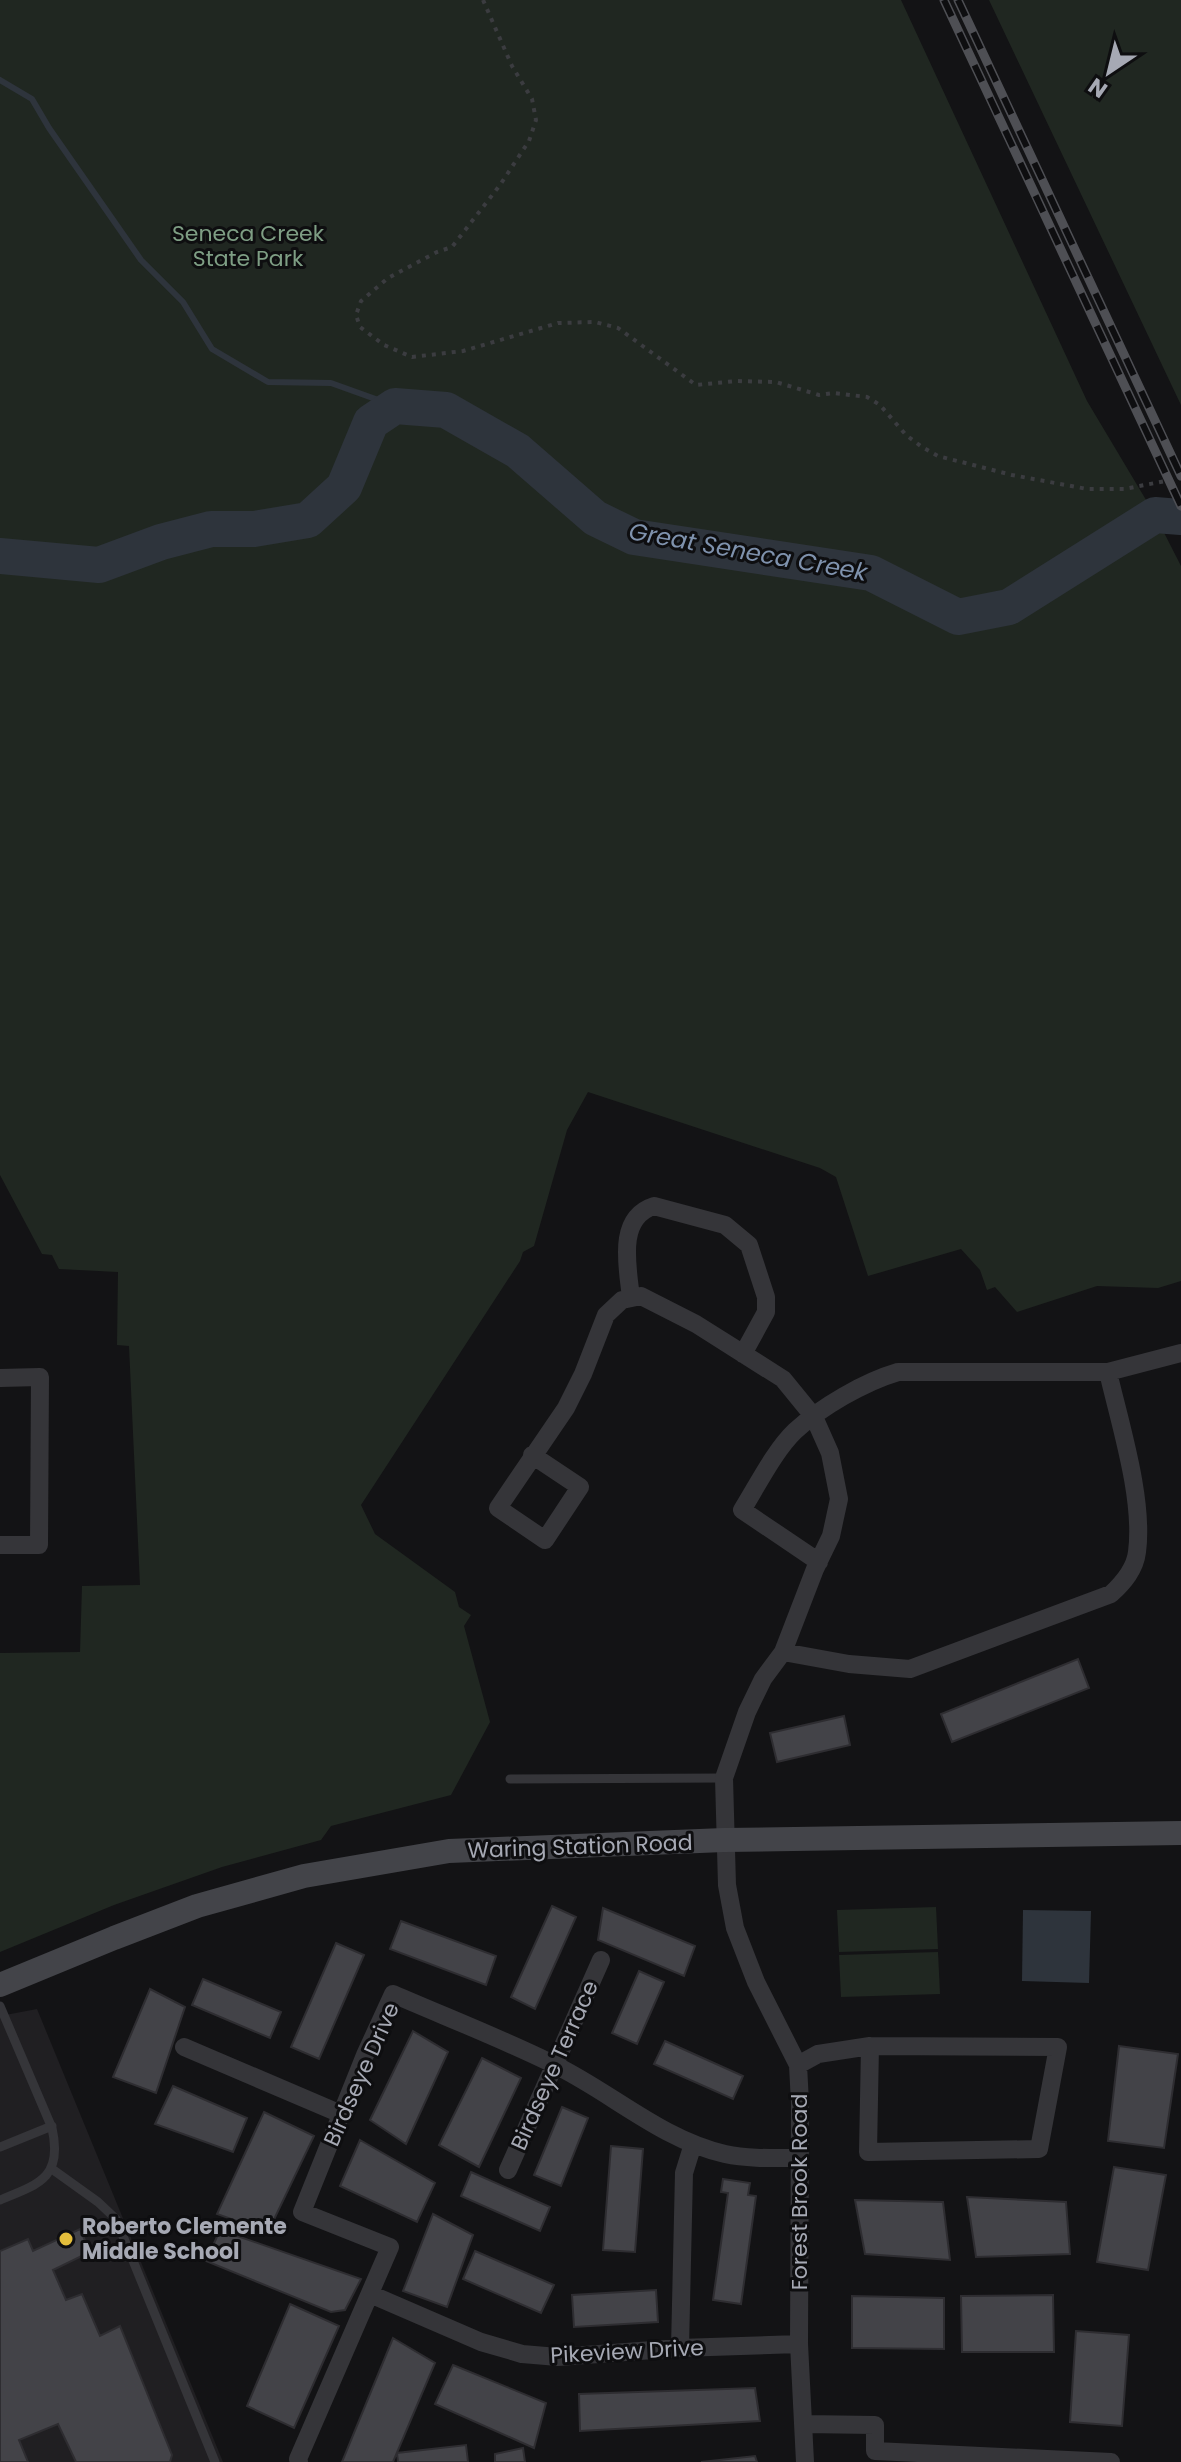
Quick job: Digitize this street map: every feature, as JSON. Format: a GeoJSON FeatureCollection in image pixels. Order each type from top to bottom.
{"type":"FeatureCollection","features":[{"type":"Feature","properties":{"kind":"street"},"geometry":{"type":"LineString","coordinates":[[532,1455],[580,1487],[545,1540],[498,1508],[532,1455],[566,1408],[606,1315],[622,1300],[631,1298],[627,1240],[634,1221],[644,1209],[654,1206],[725,1225],[749,1245],[766,1297],[766,1312],[743,1354]]}},
{"type":"Feature","properties":{"kind":"street","name":"Forest Brook Road"},"geometry":{"type":"LineString","coordinates":[[631,1298],[641,1296],[673,1310],[783,1379],[814,1417],[830,1453],[839,1499],[831,1536],[783,1652],[763,1679],[747,1712],[724,1778],[727,1885],[735,1928],[744,1955],[798,2065],[799,2344],[805,2462]]}},
{"type":"Feature","properties":{"kind":"street"},"geometry":{"type":"LineString","coordinates":[[819,1562],[742,1510],[793,1433],[873,1380],[898,1372],[1108,1372],[1181,1353]]}},
{"type":"Feature","properties":{"kind":"street"},"geometry":{"type":"LineString","coordinates":[[783,1652],[849,1664],[910,1669],[1111,1594],[1127,1578],[1137,1553],[1137,1501],[1108,1372]]}},
{"type":"Feature","properties":{"kind":"street"},"geometry":{"type":"LineString","coordinates":[[0,1378],[40,1377],[39,1545],[0,1545]]}},
{"type":"Feature","properties":{"kind":"street","name":"Waring Station Road"},"geometry":{"type":"LineString","coordinates":[[0,1985],[197,1906],[304,1876],[449,1851],[724,1840],[1181,1833]]}},
{"type":"Feature","properties":{"kind":"street","name":"Birdseye Terrace"},"geometry":{"type":"LineString","coordinates":[[508,2170],[601,1960]]}},
{"type":"Feature","properties":{"kind":"street","name":"Birdseye Drive"},"geometry":{"type":"LineString","coordinates":[[299,2462],[390,2247],[302,2212],[393,1994],[554,2064],[693,2144],[725,2154],[753,2158],[798,2158]]}},
{"type":"Feature","properties":{"kind":"street"},"geometry":{"type":"LineString","coordinates":[[798,2065],[818,2054],[870,2046],[1058,2047],[1039,2149],[868,2152],[870,2046]]}},
{"type":"Feature","properties":{"kind":"street"},"geometry":{"type":"LineString","coordinates":[[184,2047],[341,2114]]}},
{"type":"Feature","properties":{"kind":"street"},"geometry":{"type":"LineString","coordinates":[[680,2348],[684,2173],[693,2144]]}},
{"type":"Feature","properties":{"kind":"street","name":"Pikeview Drive"},"geometry":{"type":"LineString","coordinates":[[370,2294],[481,2342],[522,2354],[558,2357],[680,2348],[799,2344]]}},
{"type":"Feature","properties":{"kind":"street"},"geometry":{"type":"LineString","coordinates":[[804,2424],[875,2425],[875,2451],[1111,2462]]}},
{"type":"Feature","properties":{"kind":"lane"},"geometry":{"type":"LineString","coordinates":[[510,1779],[724,1778]]}},
{"type":"Feature","properties":{"kind":"lane"},"geometry":{"type":"LineString","coordinates":[[0,2006],[52,2126],[57,2148],[52,2169],[37,2185],[0,2200]]}},
{"type":"Feature","properties":{"kind":"lane"},"geometry":{"type":"LineString","coordinates":[[0,2147],[52,2126]]}},
{"type":"Feature","properties":{"kind":"lane"},"geometry":{"type":"LineString","coordinates":[[52,2169],[116,2219],[215,2462]]}},
{"type":"Feature","properties":{"kind":"path"},"geometry":{"type":"LineString","coordinates":[[483,0],[512,66],[532,99],[536,120],[529,141],[500,185],[452,247],[388,278],[361,301],[356,315],[360,327],[371,336],[412,357],[463,351],[558,323],[595,322],[618,328],[696,385],[736,381],[776,382],[819,395],[834,393],[867,397],[880,405],[906,435],[938,456],[1012,475],[1087,489],[1124,489],[1181,478]]}},
{"type":"Feature","properties":{"kind":"shaded area"},"geometry":{"type":"Polygon","coordinates":[[[1023,1910],[1091,1911],[1089,1983],[1022,1981],[1023,1910]]]}},
{"type":"Feature","properties":{"kind":"shaded area","name":"Roberto Clemente Middle School"},"geometry":{"type":"Polygon","coordinates":[[[37,2009],[223,2462],[0,2462],[0,2016],[37,2009]]]}},
{"type":"Feature","properties":{"kind":"green space","name":"Seneca Creek State Park"},"geometry":{"type":"Polygon","coordinates":[[[0,0],[901,0],[1087,401],[1155,515],[1181,566],[1181,1281],[1158,1288],[1097,1286],[1017,1312],[995,1287],[987,1290],[980,1270],[961,1249],[868,1276],[836,1177],[820,1168],[588,1092],[567,1130],[534,1246],[523,1252],[361,1505],[375,1534],[455,1592],[459,1607],[471,1615],[464,1626],[490,1722],[451,1795],[331,1826],[321,1840],[222,1867],[114,1905],[0,1952],[0,1653],[80,1652],[82,1586],[140,1585],[129,1346],[117,1345],[118,1272],[59,1269],[52,1255],[42,1254],[0,1175],[0,0]]]}},
{"type":"Feature","properties":{"kind":"green space"},"geometry":{"type":"Polygon","coordinates":[[[989,0],[1181,0],[1181,405],[989,0]]]}},
{"type":"Feature","properties":{"kind":"green space"},"geometry":{"type":"Polygon","coordinates":[[[936,1907],[938,1949],[839,1952],[837,1910],[936,1907]]]}},
{"type":"Feature","properties":{"kind":"green space"},"geometry":{"type":"Polygon","coordinates":[[[938,1952],[940,1994],[841,1997],[839,1955],[938,1952]]]}},
{"type":"Feature","properties":{"kind":"building"},"geometry":{"type":"Polygon","coordinates":[[[1078,1659],[1089,1688],[952,1742],[941,1714],[1078,1659]]]}},
{"type":"Feature","properties":{"kind":"building"},"geometry":{"type":"Polygon","coordinates":[[[844,1716],[850,1745],[777,1762],[770,1733],[844,1716]]]}},
{"type":"Feature","properties":{"kind":"building"},"geometry":{"type":"Polygon","coordinates":[[[552,1906],[576,1917],[535,2009],[511,1997],[552,1906]]]}},
{"type":"Feature","properties":{"kind":"building"},"geometry":{"type":"Polygon","coordinates":[[[603,1908],[695,1946],[684,1976],[598,1940],[603,1908]]]}},
{"type":"Feature","properties":{"kind":"building"},"geometry":{"type":"Polygon","coordinates":[[[401,1921],[496,1956],[486,1985],[390,1949],[401,1921]]]}},
{"type":"Feature","properties":{"kind":"building"},"geometry":{"type":"Polygon","coordinates":[[[336,1943],[364,1955],[319,2059],[291,2047],[336,1943]]]}},
{"type":"Feature","properties":{"kind":"building"},"geometry":{"type":"Polygon","coordinates":[[[639,1971],[664,1982],[637,2044],[612,2033],[639,1971]]]}},
{"type":"Feature","properties":{"kind":"building"},"geometry":{"type":"Polygon","coordinates":[[[203,1979],[281,2012],[270,2038],[192,2005],[203,1979]]]}},
{"type":"Feature","properties":{"kind":"building"},"geometry":{"type":"Polygon","coordinates":[[[150,1989],[185,2007],[156,2093],[113,2077],[150,1989]]]}},
{"type":"Feature","properties":{"kind":"building"},"geometry":{"type":"Polygon","coordinates":[[[413,2031],[448,2052],[406,2144],[370,2120],[413,2031]]]}},
{"type":"Feature","properties":{"kind":"building"},"geometry":{"type":"Polygon","coordinates":[[[665,2041],[743,2076],[733,2099],[654,2064],[665,2041]]]}},
{"type":"Feature","properties":{"kind":"building"},"geometry":{"type":"Polygon","coordinates":[[[1119,2046],[1178,2054],[1164,2148],[1108,2141],[1119,2046]]]}},
{"type":"Feature","properties":{"kind":"building"},"geometry":{"type":"Polygon","coordinates":[[[482,2058],[521,2078],[479,2167],[439,2145],[482,2058]]]}},
{"type":"Feature","properties":{"kind":"building"},"geometry":{"type":"Polygon","coordinates":[[[173,2086],[247,2118],[233,2152],[155,2124],[173,2086]]]}},
{"type":"Feature","properties":{"kind":"building"},"geometry":{"type":"Polygon","coordinates":[[[562,2107],[588,2118],[561,2186],[534,2175],[562,2107]]]}},
{"type":"Feature","properties":{"kind":"building"},"geometry":{"type":"Polygon","coordinates":[[[264,2112],[314,2136],[268,2232],[217,2214],[264,2112]]]}},
{"type":"Feature","properties":{"kind":"building"},"geometry":{"type":"Polygon","coordinates":[[[360,2140],[435,2183],[417,2222],[340,2186],[360,2140]]]}},
{"type":"Feature","properties":{"kind":"building"},"geometry":{"type":"Polygon","coordinates":[[[611,2146],[643,2149],[635,2252],[603,2250],[611,2146]]]}},
{"type":"Feature","properties":{"kind":"building"},"geometry":{"type":"Polygon","coordinates":[[[1114,2167],[1166,2175],[1148,2270],[1097,2262],[1114,2167]]]}},
{"type":"Feature","properties":{"kind":"building"},"geometry":{"type":"Polygon","coordinates":[[[471,2172],[550,2207],[540,2231],[461,2196],[471,2172]]]}},
{"type":"Feature","properties":{"kind":"building"},"geometry":{"type":"Polygon","coordinates":[[[723,2179],[750,2183],[748,2195],[756,2196],[741,2304],[713,2300],[728,2193],[721,2192],[723,2179]]]}},
{"type":"Feature","properties":{"kind":"building"},"geometry":{"type":"Polygon","coordinates":[[[967,2197],[1066,2202],[1070,2254],[976,2257],[967,2197]]]}},
{"type":"Feature","properties":{"kind":"building"},"geometry":{"type":"Polygon","coordinates":[[[855,2200],[943,2202],[950,2260],[865,2254],[855,2200]]]}},
{"type":"Feature","properties":{"kind":"building"},"geometry":{"type":"Polygon","coordinates":[[[433,2214],[473,2235],[447,2307],[403,2291],[433,2214]]]}},
{"type":"Feature","properties":{"kind":"building","name":"Roberto Clemente Middle School"},"geometry":{"type":"Polygon","coordinates":[[[80,2229],[90,2252],[53,2270],[66,2300],[82,2294],[100,2336],[120,2326],[172,2455],[170,2462],[76,2462],[58,2424],[19,2440],[28,2462],[0,2462],[0,2251],[28,2239],[33,2251],[80,2229]]]}},
{"type":"Feature","properties":{"kind":"building"},"geometry":{"type":"Polygon","coordinates":[[[220,2230],[361,2279],[345,2310],[331,2312],[206,2261],[220,2230]]]}},
{"type":"Feature","properties":{"kind":"building"},"geometry":{"type":"Polygon","coordinates":[[[475,2251],[554,2285],[541,2313],[463,2279],[475,2251]]]}},
{"type":"Feature","properties":{"kind":"building"},"geometry":{"type":"Polygon","coordinates":[[[656,2290],[658,2322],[574,2327],[572,2295],[656,2290]]]}},
{"type":"Feature","properties":{"kind":"building"},"geometry":{"type":"Polygon","coordinates":[[[1053,2295],[1054,2352],[962,2352],[961,2296],[1053,2295]]]}},
{"type":"Feature","properties":{"kind":"building"},"geometry":{"type":"Polygon","coordinates":[[[852,2296],[944,2298],[944,2349],[852,2348],[852,2296]]]}},
{"type":"Feature","properties":{"kind":"building"},"geometry":{"type":"Polygon","coordinates":[[[290,2304],[339,2326],[294,2428],[247,2406],[290,2304]]]}},
{"type":"Feature","properties":{"kind":"building"},"geometry":{"type":"Polygon","coordinates":[[[1076,2331],[1129,2335],[1122,2426],[1070,2422],[1076,2331]]]}},
{"type":"Feature","properties":{"kind":"building"},"geometry":{"type":"Polygon","coordinates":[[[393,2338],[435,2363],[393,2462],[342,2462],[393,2338]]]}},
{"type":"Feature","properties":{"kind":"building"},"geometry":{"type":"Polygon","coordinates":[[[453,2365],[546,2403],[534,2448],[435,2404],[453,2365]]]}},
{"type":"Feature","properties":{"kind":"building"},"geometry":{"type":"Polygon","coordinates":[[[755,2388],[760,2421],[580,2431],[579,2394],[755,2388]]]}},
{"type":"Feature","properties":{"kind":"building"},"geometry":{"type":"Polygon","coordinates":[[[466,2445],[468,2462],[398,2462],[397,2453],[466,2445]]]}},
{"type":"Feature","properties":{"kind":"building"},"geometry":{"type":"Polygon","coordinates":[[[523,2448],[525,2462],[495,2462],[495,2454],[523,2448]]]}},
{"type":"Feature","properties":{"kind":"building"},"geometry":{"type":"Polygon","coordinates":[[[755,2456],[757,2462],[701,2462],[755,2456]]]}},
{"type":"Feature","properties":{"kind":"waterway"},"geometry":{"type":"LineString","coordinates":[[0,80],[32,99],[141,260],[183,302],[212,349],[268,382],[331,383],[395,406]]}},
{"type":"Feature","properties":{"kind":"waterway","name":"Great Seneca Creek"},"geometry":{"type":"LineString","coordinates":[[0,556],[99,565],[161,542],[211,529],[254,529],[308,520],[344,487],[371,422],[395,406],[446,410],[518,451],[595,518],[634,537],[871,573],[958,617],[1009,607],[1155,515],[1181,517]]}},
{"type":"Feature","properties":{"kind":"railway"},"geometry":{"type":"LineString","coordinates":[[944,0],[1181,506]]}},
{"type":"Feature","properties":{"kind":"railway"},"geometry":{"type":"LineString","coordinates":[[958,0],[1181,476]]}},
{"type":"Feature","properties":{"kind":"place","name":"Roberto Clemente Middle School"},"geometry":{"type":"Point","coordinates":[66,2239]}}]}
